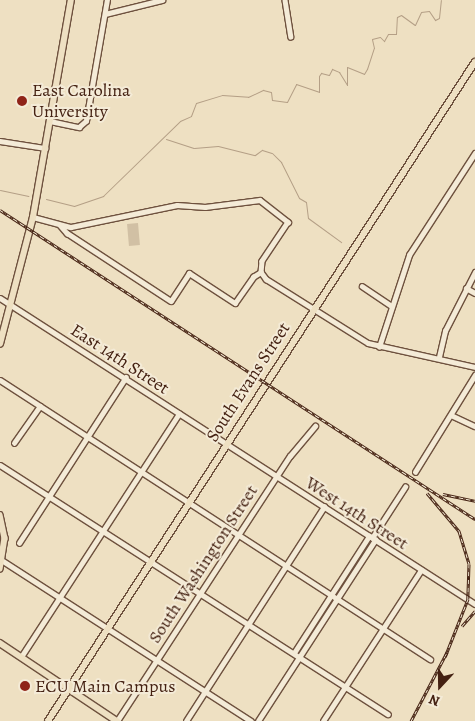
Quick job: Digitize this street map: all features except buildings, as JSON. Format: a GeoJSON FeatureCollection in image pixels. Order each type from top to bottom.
{"type":"FeatureCollection","features":[{"type":"Feature","properties":{"kind":"main road"},"geometry":{"type":"LineString","coordinates":[[0,344],[12,306],[33,217],[71,0]]}},
{"type":"Feature","properties":{"kind":"main road","name":"South Evans Street"},"geometry":{"type":"LineString","coordinates":[[48,721],[106,627],[474,66]]}},
{"type":"Feature","properties":{"kind":"main road"},"geometry":{"type":"LineString","coordinates":[[0,515],[5,538],[0,569]]}},
{"type":"Feature","properties":{"kind":"main road"},"geometry":{"type":"LineString","coordinates":[[0,643],[117,721]]}},
{"type":"Feature","properties":{"kind":"street"},"geometry":{"type":"LineString","coordinates":[[50,121],[80,127],[86,121],[107,0]]}},
{"type":"Feature","properties":{"kind":"street"},"geometry":{"type":"LineString","coordinates":[[105,14],[162,0]]}},
{"type":"Feature","properties":{"kind":"street"},"geometry":{"type":"LineString","coordinates":[[285,0],[291,37]]}},
{"type":"Feature","properties":{"kind":"street"},"geometry":{"type":"LineString","coordinates":[[0,141],[45,148]]}},
{"type":"Feature","properties":{"kind":"street"},"geometry":{"type":"LineString","coordinates":[[379,347],[409,255],[475,153]]}},
{"type":"Feature","properties":{"kind":"street"},"geometry":{"type":"LineString","coordinates":[[33,217],[71,227],[177,205],[205,208],[260,200],[288,222],[262,262],[261,272],[266,279],[357,338],[379,347],[439,357],[475,367]]}},
{"type":"Feature","properties":{"kind":"street"},"geometry":{"type":"LineString","coordinates":[[59,224],[71,236],[171,301],[189,273],[235,303],[252,277],[261,272]]}},
{"type":"Feature","properties":{"kind":"street"},"geometry":{"type":"LineString","coordinates":[[71,227],[71,236]]}},
{"type":"Feature","properties":{"kind":"street"},"geometry":{"type":"LineString","coordinates":[[439,357],[444,332],[475,272]]}},
{"type":"Feature","properties":{"kind":"street"},"geometry":{"type":"LineString","coordinates":[[362,286],[392,306]]}},
{"type":"Feature","properties":{"kind":"street"},"geometry":{"type":"LineString","coordinates":[[466,288],[475,292]]}},
{"type":"Feature","properties":{"kind":"street","name":"East 14th Street"},"geometry":{"type":"LineString","coordinates":[[0,298],[126,377],[178,414],[226,444]]}},
{"type":"Feature","properties":{"kind":"street"},"geometry":{"type":"LineString","coordinates":[[415,472],[475,375]]}},
{"type":"Feature","properties":{"kind":"street"},"geometry":{"type":"LineString","coordinates":[[19,543],[126,377]]}},
{"type":"Feature","properties":{"kind":"street"},"geometry":{"type":"LineString","coordinates":[[0,380],[430,659]]}},
{"type":"Feature","properties":{"kind":"street"},"geometry":{"type":"LineString","coordinates":[[14,443],[40,406]]}},
{"type":"Feature","properties":{"kind":"street"},"geometry":{"type":"LineString","coordinates":[[21,657],[178,414]]}},
{"type":"Feature","properties":{"kind":"street"},"geometry":{"type":"LineString","coordinates":[[451,415],[475,426]]}},
{"type":"Feature","properties":{"kind":"street","name":"South Washington Street"},"geometry":{"type":"LineString","coordinates":[[117,721],[297,444],[304,443],[315,426]]}},
{"type":"Feature","properties":{"kind":"street","name":"West 14th Street"},"geometry":{"type":"LineString","coordinates":[[226,444],[475,604]]}},
{"type":"Feature","properties":{"kind":"street"},"geometry":{"type":"LineString","coordinates":[[0,465],[49,494],[388,714]]}},
{"type":"Feature","properties":{"kind":"street"},"geometry":{"type":"LineString","coordinates":[[294,653],[405,487]]}},
{"type":"Feature","properties":{"kind":"street"},"geometry":{"type":"LineString","coordinates":[[186,721],[324,508]]}},
{"type":"Feature","properties":{"kind":"street"},"geometry":{"type":"LineString","coordinates":[[258,721],[337,598],[372,538]]}},
{"type":"Feature","properties":{"kind":"street"},"geometry":{"type":"LineString","coordinates":[[2,557],[60,597],[251,721]]}},
{"type":"Feature","properties":{"kind":"street"},"geometry":{"type":"LineString","coordinates":[[323,721],[421,570]]}},
{"type":"Feature","properties":{"kind":"shaded area"},"geometry":{"type":"Polygon","coordinates":[[[138,223],[140,245],[129,246],[127,224],[138,223]]]}},
{"type":"Feature","properties":{"kind":"waterway"},"geometry":{"type":"LineString","coordinates":[[46,199],[74,206],[103,196],[180,121],[191,116],[196,103],[222,95],[248,97],[263,90],[271,92],[272,100],[287,102],[296,84],[319,92],[319,76],[321,73],[329,75],[332,69],[339,72],[347,85],[347,67],[364,74],[367,69],[374,48],[372,39],[380,37],[384,41],[388,34],[396,34],[397,17],[401,15],[415,25],[421,12],[429,11],[435,20],[439,18],[441,0]]}},
{"type":"Feature","properties":{"kind":"waterway"},"geometry":{"type":"LineString","coordinates":[[166,139],[194,148],[218,146],[255,155],[262,150],[272,153],[281,162],[299,198],[306,202],[308,218],[341,242]]}},
{"type":"Feature","properties":{"kind":"waterway"},"geometry":{"type":"LineString","coordinates":[[0,190],[28,196]]}},
{"type":"Feature","properties":{"kind":"railway"},"geometry":{"type":"LineString","coordinates":[[0,210],[475,519]]}},
{"type":"Feature","properties":{"kind":"railway"},"geometry":{"type":"LineString","coordinates":[[427,493],[459,531],[469,564],[468,599],[445,657]]}},
{"type":"Feature","properties":{"kind":"railway"},"geometry":{"type":"LineString","coordinates":[[443,494],[475,501]]}},
{"type":"Feature","properties":{"kind":"railway"},"geometry":{"type":"LineString","coordinates":[[462,626],[475,611]]}},
{"type":"Feature","properties":{"kind":"railway"},"geometry":{"type":"LineString","coordinates":[[411,721],[447,652]]}},
{"type":"Feature","properties":{"kind":"place","name":"East Carolina University"},"geometry":{"type":"Point","coordinates":[22,101]}},
{"type":"Feature","properties":{"kind":"place","name":"ECU Main Campus"},"geometry":{"type":"Point","coordinates":[25,686]}}]}
